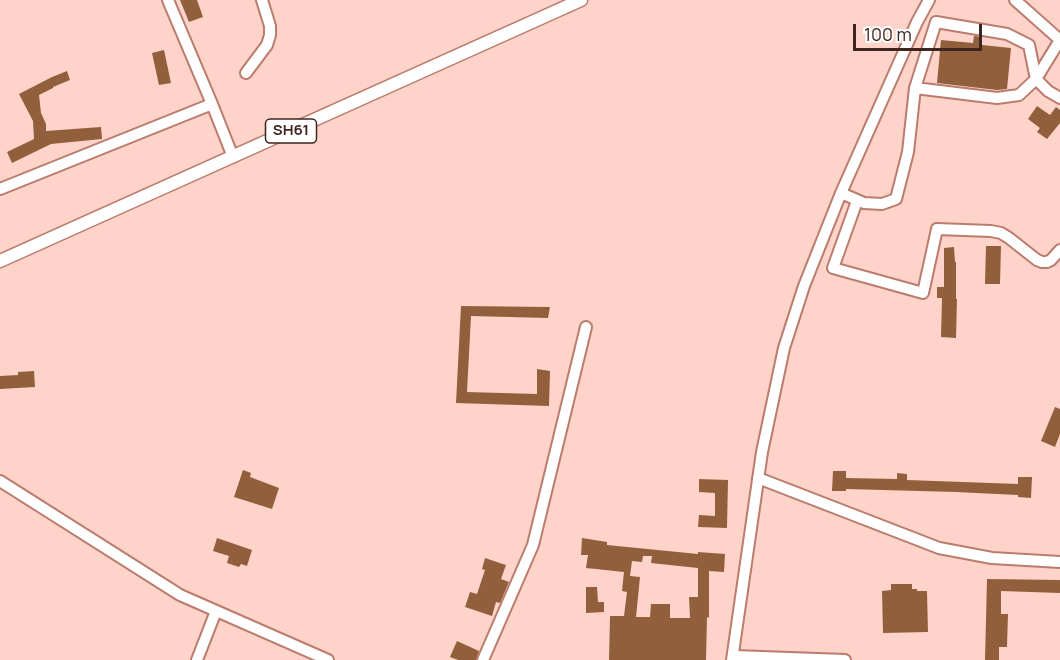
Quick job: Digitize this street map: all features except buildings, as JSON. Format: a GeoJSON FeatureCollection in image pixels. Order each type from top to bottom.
{"type":"FeatureCollection","features":[{"type":"Feature","properties":{"kind":"main road","name":"SH61"},"geometry":{"type":"LineString","coordinates":[[0,261],[581,0]]}},
{"type":"Feature","properties":{"kind":"street"},"geometry":{"type":"LineString","coordinates":[[168,0],[233,157]]}},
{"type":"Feature","properties":{"kind":"street"},"geometry":{"type":"LineString","coordinates":[[246,73],[267,45],[270,35],[270,26],[262,0]]}},
{"type":"Feature","properties":{"kind":"street"},"geometry":{"type":"LineString","coordinates":[[845,660],[733,658],[762,452],[784,348],[804,286],[841,193],[929,0]]}},
{"type":"Feature","properties":{"kind":"street"},"geometry":{"type":"LineString","coordinates":[[915,88],[997,98],[1019,95],[1036,78],[1060,40],[1015,0]]}},
{"type":"Feature","properties":{"kind":"street"},"geometry":{"type":"LineString","coordinates":[[841,193],[864,203],[882,204],[896,198],[908,152],[915,88],[936,22],[1007,34],[1029,45],[1036,78],[1048,91],[1060,98]]}},
{"type":"Feature","properties":{"kind":"street"},"geometry":{"type":"LineString","coordinates":[[0,189],[212,104]]}},
{"type":"Feature","properties":{"kind":"street"},"geometry":{"type":"LineString","coordinates":[[857,201],[833,268],[923,293],[937,230],[1001,233],[1042,262],[1051,260],[1060,250]]}},
{"type":"Feature","properties":{"kind":"street"},"geometry":{"type":"LineString","coordinates":[[483,660],[533,544],[586,327]]}},
{"type":"Feature","properties":{"kind":"street"},"geometry":{"type":"LineString","coordinates":[[758,478],[939,548],[992,558],[1060,562]]}},
{"type":"Feature","properties":{"kind":"street"},"geometry":{"type":"LineString","coordinates":[[0,481],[180,595],[328,660]]}},
{"type":"Feature","properties":{"kind":"street"},"geometry":{"type":"LineString","coordinates":[[197,660],[216,611]]}}]}
